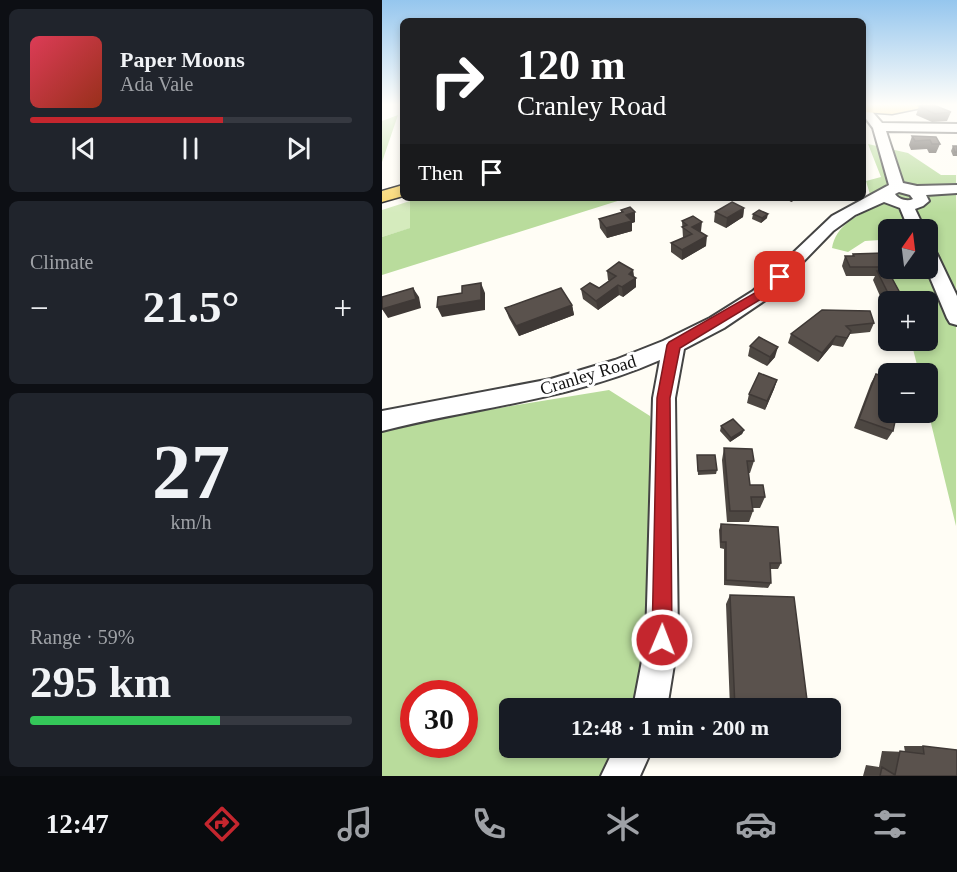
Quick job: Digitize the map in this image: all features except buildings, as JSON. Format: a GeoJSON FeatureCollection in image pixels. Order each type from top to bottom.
{"type":"FeatureCollection","features":[{"type":"Feature","properties":{"kind":"main road"},"geometry":{"type":"LineString","coordinates":[[382,196],[400,191]]}},
{"type":"Feature","properties":{"kind":"street"},"geometry":{"type":"LineString","coordinates":[[880,140],[891,190],[891,200],[914,205],[921,201],[920,195],[915,191]]}},
{"type":"Feature","properties":{"kind":"street"},"geometry":{"type":"LineString","coordinates":[[891,190],[956,189]]}},
{"type":"Feature","properties":{"kind":"street","name":"Cranley Road"},"geometry":{"type":"LineString","coordinates":[[382,421],[542,391],[636,362],[674,345],[759,295],[780,277],[805,248],[839,218],[856,208],[877,201],[891,190]]}},
{"type":"Feature","properties":{"kind":"street"},"geometry":{"type":"LineString","coordinates":[[906,205],[912,219]]}},
{"type":"Feature","properties":{"kind":"street"},"geometry":{"type":"LineString","coordinates":[[938,277],[956,318]]}},
{"type":"Feature","properties":{"kind":"street"},"geometry":{"type":"LineString","coordinates":[[652,698],[662,640],[664,398],[674,345]]}},
{"type":"Feature","properties":{"kind":"street"},"geometry":{"type":"LineString","coordinates":[[620,776],[630,758]]}},
{"type":"Feature","properties":{"kind":"green space"},"geometry":{"type":"Polygon","coordinates":[[[382,140],[389,140],[382,162],[382,140]]]}},
{"type":"Feature","properties":{"kind":"green space"},"geometry":{"type":"Polygon","coordinates":[[[868,144],[908,153],[941,175],[956,175],[956,526],[931,423],[938,423],[938,363],[916,363],[914,351],[938,351],[938,291],[897,291],[892,279],[938,279],[938,219],[878,219],[878,240],[865,241],[848,252],[832,248],[834,240],[847,223],[874,208],[866,181],[881,177],[868,144]]]}},
{"type":"Feature","properties":{"kind":"green space"},"geometry":{"type":"Polygon","coordinates":[[[410,201],[411,228],[382,237],[382,210],[410,201]]]}},
{"type":"Feature","properties":{"kind":"green space"},"geometry":{"type":"Polygon","coordinates":[[[410,201],[617,201],[382,275],[382,237],[410,228],[410,201]]]}},
{"type":"Feature","properties":{"kind":"green space"},"geometry":{"type":"Polygon","coordinates":[[[609,390],[650,416],[655,475],[648,655],[635,698],[499,698],[499,758],[632,758],[634,776],[382,776],[382,427],[609,390]]]}},
{"type":"Feature","properties":{"kind":"route"},"geometry":{"type":"LineString","coordinates":[[662,640],[664,398],[674,345],[759,295],[780,277]]}}]}
